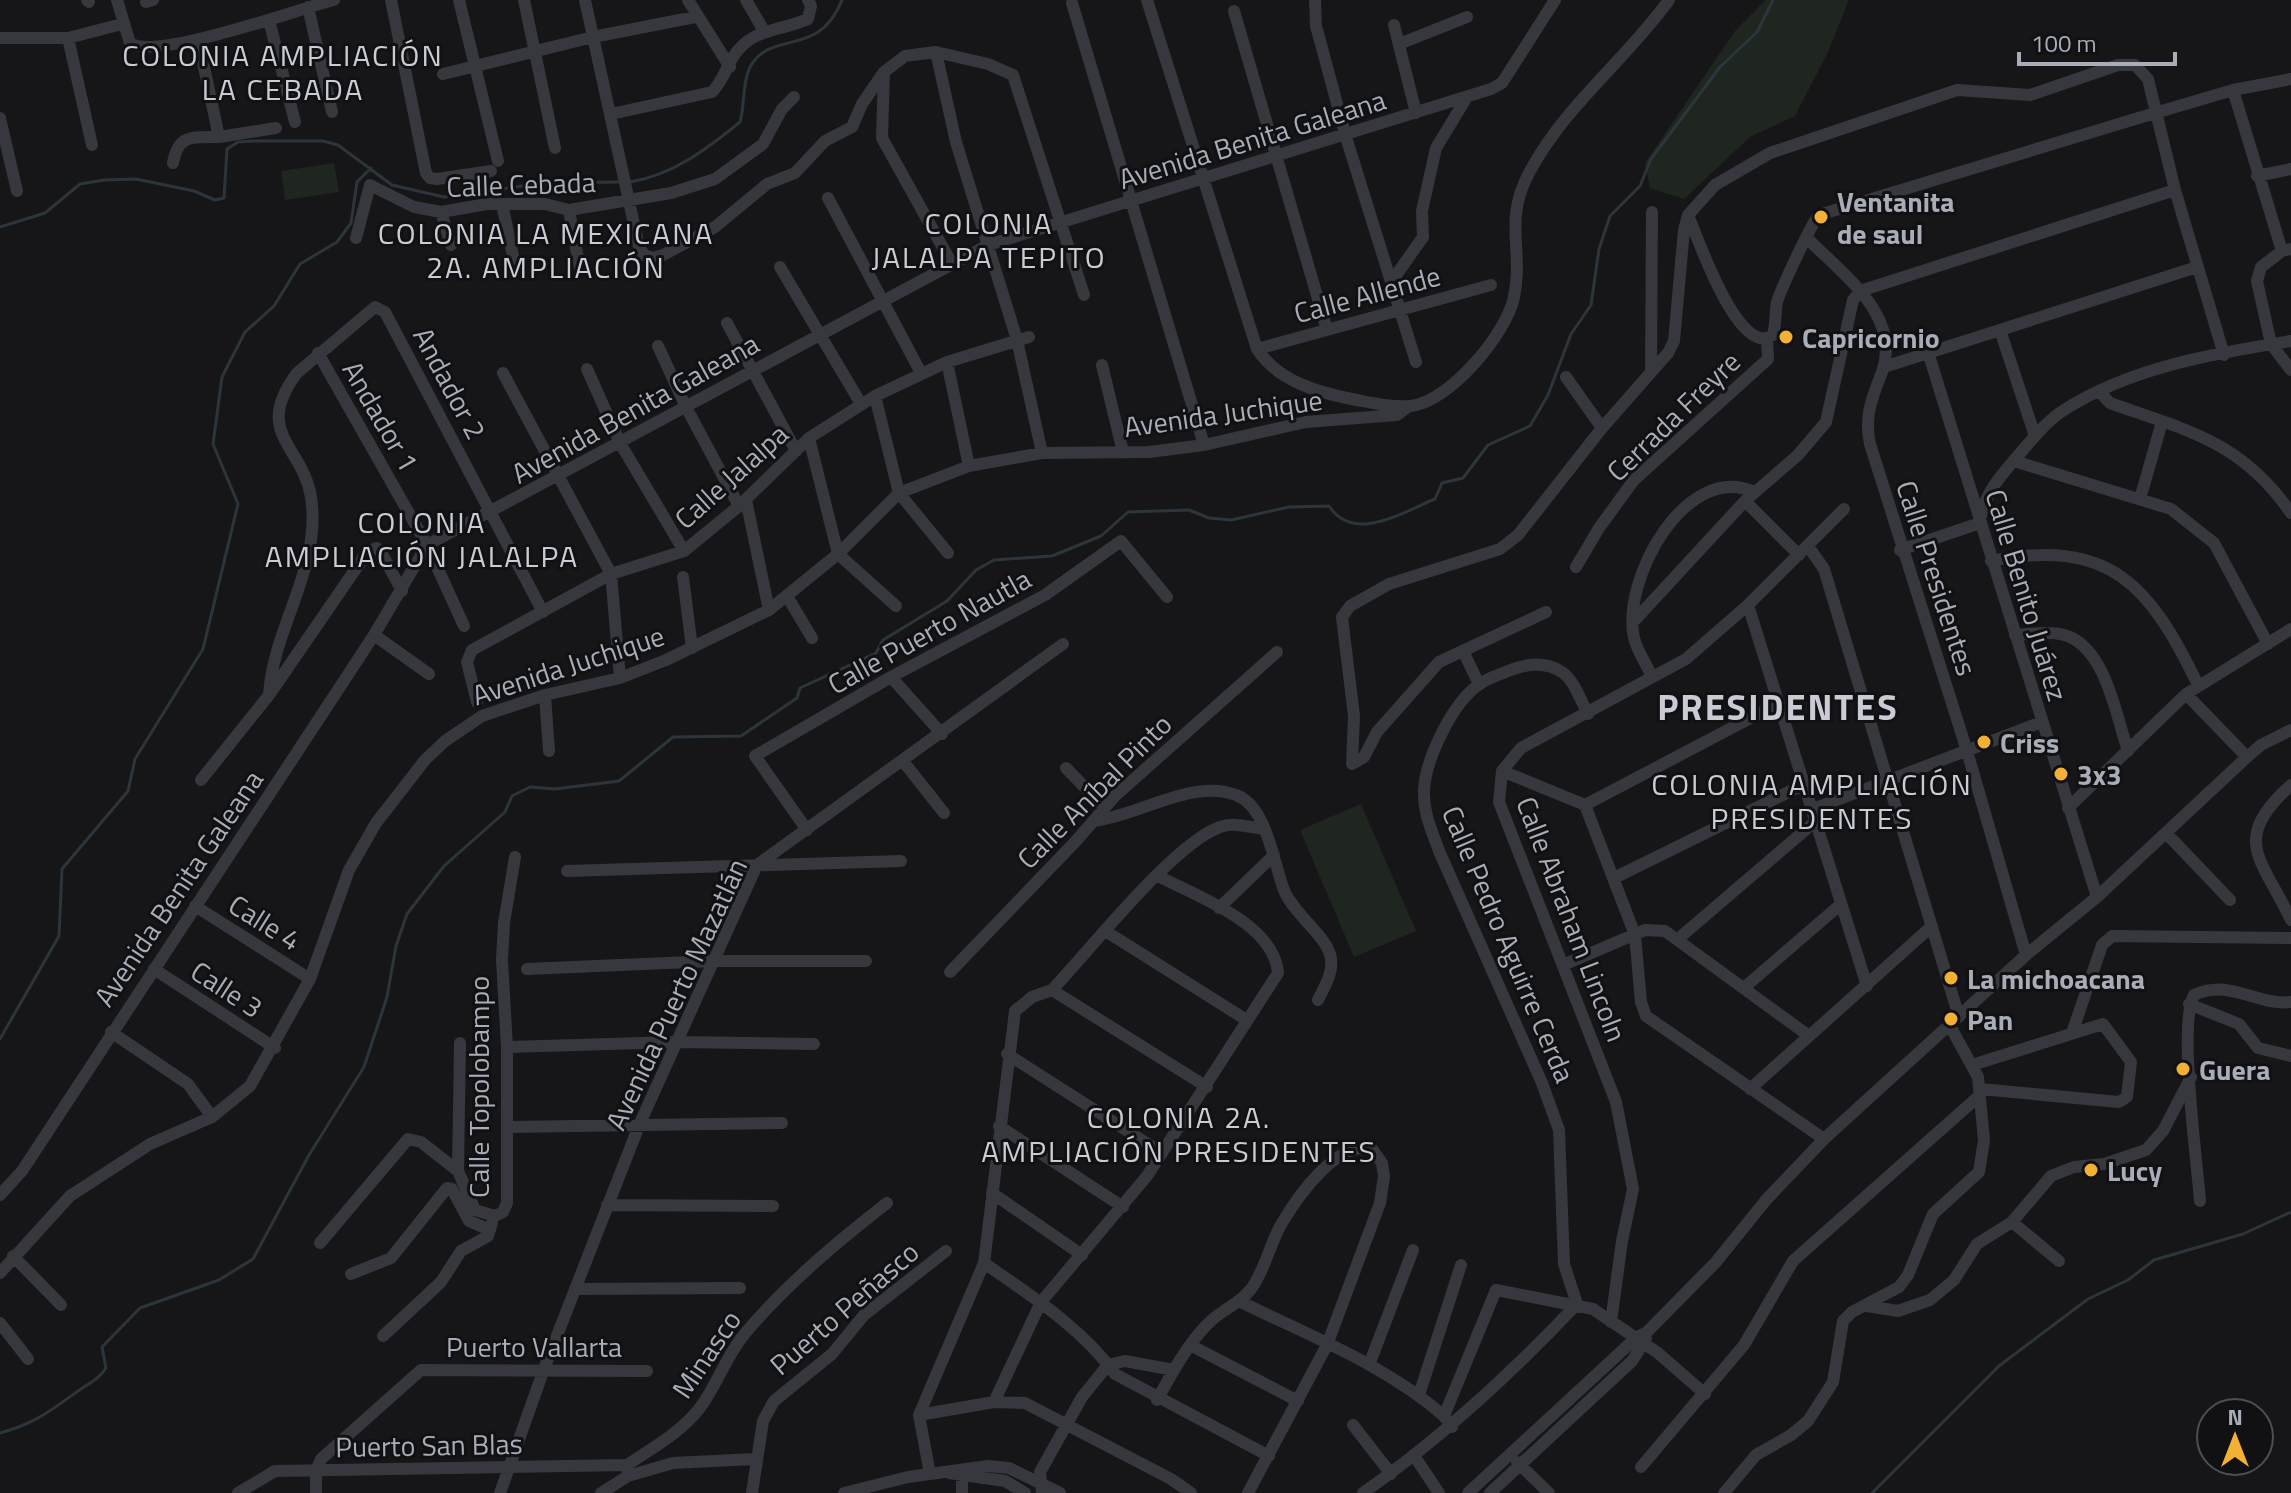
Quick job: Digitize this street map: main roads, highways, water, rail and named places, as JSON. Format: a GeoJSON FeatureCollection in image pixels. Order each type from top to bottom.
{"type":"FeatureCollection","features":[{"type":"Feature","properties":{"kind":"waterway"},"geometry":{"type":"LineString","coordinates":[[630,182],[675,167],[740,122],[747,73],[759,55],[821,30],[832,19],[842,0]]}},
{"type":"Feature","properties":{"kind":"waterway"},"geometry":{"type":"LineString","coordinates":[[0,1433],[41,1416],[100,1376],[106,1368],[102,1347],[140,1308],[219,1280],[253,1259],[309,1155],[364,1067],[387,997],[396,946],[407,914],[444,866],[505,812],[512,796],[530,787],[555,789],[619,781],[673,737],[741,736],[797,698],[800,688],[876,653],[883,640],[947,601],[976,570],[994,560],[1052,556],[1101,536],[1128,512],[1189,510],[1209,518],[1231,520],[1289,507],[1329,506],[1339,517],[1352,523],[1379,522],[1435,499],[1442,483],[1463,478],[1488,445],[1530,426],[1548,395],[1571,334],[1591,305],[1599,249],[1610,216],[1640,186],[1651,159],[1720,67],[1757,32],[1773,0]]}},
{"type":"Feature","properties":{"kind":"waterway"},"geometry":{"type":"LineString","coordinates":[[0,227],[45,213],[80,184],[104,180],[136,179],[194,191],[215,200],[224,198],[227,149],[238,142],[323,141],[338,145],[392,185],[444,197],[544,183],[622,182]]}},
{"type":"Feature","properties":{"kind":"waterway"},"geometry":{"type":"LineString","coordinates":[[0,1039],[59,936],[62,869],[128,791],[135,759],[203,649],[238,504],[213,444],[222,377],[245,332],[274,306],[300,264],[337,242],[351,223],[357,182],[371,168]]}},
{"type":"Feature","properties":{"kind":"waterway"},"geometry":{"type":"LineString","coordinates":[[1872,1493],[1999,1366],[2088,1299],[2128,1280],[2154,1260],[2243,1234],[2291,1212]]}},
{"type":"Feature","properties":{"kind":"place","name":"Ventanita de saul"},"geometry":{"type":"Point","coordinates":[1821,217]}},
{"type":"Feature","properties":{"kind":"place","name":"Capricornio"},"geometry":{"type":"Point","coordinates":[1786,337]}},
{"type":"Feature","properties":{"kind":"place","name":"Criss"},"geometry":{"type":"Point","coordinates":[1984,742]}},
{"type":"Feature","properties":{"kind":"place","name":"3x3"},"geometry":{"type":"Point","coordinates":[2061,774]}},
{"type":"Feature","properties":{"kind":"place","name":"La michoacana"},"geometry":{"type":"Point","coordinates":[1951,978]}},
{"type":"Feature","properties":{"kind":"place","name":"Pan"},"geometry":{"type":"Point","coordinates":[1951,1019]}},
{"type":"Feature","properties":{"kind":"place","name":"Guera"},"geometry":{"type":"Point","coordinates":[2183,1069]}},
{"type":"Feature","properties":{"kind":"place","name":"Lucy"},"geometry":{"type":"Point","coordinates":[2091,1170]}},
{"type":"Feature","properties":{"kind":"district","name":"COLONIA AMPLIACIÓN LA CEBADA"},"geometry":{"type":"Point","coordinates":[283,72]}},
{"type":"Feature","properties":{"kind":"district","name":"COLONIA JALALPA TEPITO"},"geometry":{"type":"Point","coordinates":[989,240]}},
{"type":"Feature","properties":{"kind":"district","name":"COLONIA LA MEXICANA 2A. AMPLIACIÓN"},"geometry":{"type":"Point","coordinates":[546,250]}},
{"type":"Feature","properties":{"kind":"district","name":"COLONIA AMPLIACIÓN JALALPA"},"geometry":{"type":"Point","coordinates":[422,539]}},
{"type":"Feature","properties":{"kind":"district","name":"PRESIDENTES"},"geometry":{"type":"Point","coordinates":[1778,706]}},
{"type":"Feature","properties":{"kind":"district","name":"COLONIA AMPLIACIÓN PRESIDENTES"},"geometry":{"type":"Point","coordinates":[1812,801]}},
{"type":"Feature","properties":{"kind":"district","name":"COLONIA 2A. AMPLIACIÓN PRESIDENTES"},"geometry":{"type":"Point","coordinates":[1179,1134]}}]}
